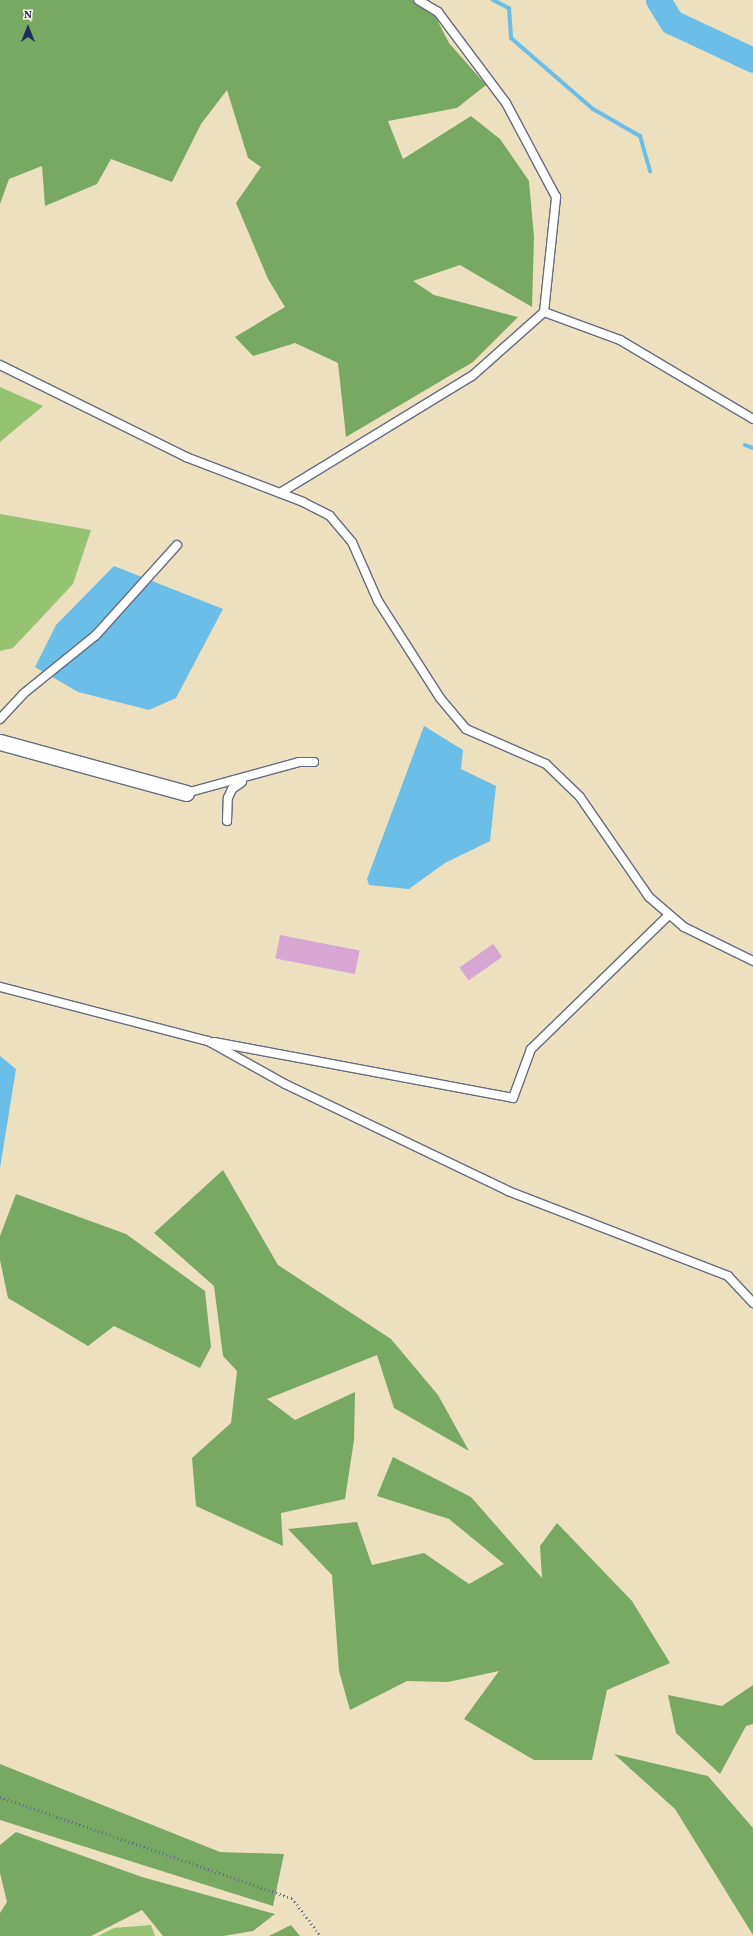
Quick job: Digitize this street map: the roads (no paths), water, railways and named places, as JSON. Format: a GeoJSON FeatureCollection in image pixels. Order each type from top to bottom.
{"type":"FeatureCollection","features":[{"type":"Feature","properties":{"kind":"street"},"geometry":{"type":"LineString","coordinates":[[0,742],[186,793]]}},
{"type":"Feature","properties":{"kind":"lane"},"geometry":{"type":"LineString","coordinates":[[280,493],[472,376],[544,312],[556,197],[506,103],[438,12],[418,0]]}},
{"type":"Feature","properties":{"kind":"lane"},"geometry":{"type":"LineString","coordinates":[[544,312],[620,340],[753,419]]}},
{"type":"Feature","properties":{"kind":"lane"},"geometry":{"type":"LineString","coordinates":[[0,365],[186,457],[280,493],[330,516],[352,542],[378,601],[440,698],[466,730],[546,764],[580,797],[649,897],[684,927],[753,961]]}},
{"type":"Feature","properties":{"kind":"lane"},"geometry":{"type":"LineString","coordinates":[[0,719],[23,694],[96,635],[177,545]]}},
{"type":"Feature","properties":{"kind":"lane"},"geometry":{"type":"LineString","coordinates":[[186,793],[246,779],[299,762],[314,762]]}},
{"type":"Feature","properties":{"kind":"lane"},"geometry":{"type":"LineString","coordinates":[[227,821],[232,789],[246,779]]}},
{"type":"Feature","properties":{"kind":"lane"},"geometry":{"type":"LineString","coordinates":[[0,987],[208,1041],[513,1098],[531,1049],[669,914]]}},
{"type":"Feature","properties":{"kind":"lane"},"geometry":{"type":"LineString","coordinates":[[208,1041],[285,1084],[508,1191],[728,1276],[753,1303]]}},
{"type":"Feature","properties":{"kind":"water"},"geometry":{"type":"Polygon","coordinates":[[[114,566],[223,609],[176,698],[149,710],[78,692],[35,667],[56,625],[114,566]]]}},
{"type":"Feature","properties":{"kind":"water"},"geometry":{"type":"Polygon","coordinates":[[[424,726],[463,750],[461,769],[496,786],[490,841],[445,863],[409,889],[369,885],[367,879],[424,726]]]}},
{"type":"Feature","properties":{"kind":"water"},"geometry":{"type":"Polygon","coordinates":[[[0,1056],[16,1069],[0,1168],[0,1056]]]}},
{"type":"Feature","properties":{"kind":"waterway"},"geometry":{"type":"LineString","coordinates":[[493,0],[509,8],[511,38],[593,109],[640,136],[650,172]]}},
{"type":"Feature","properties":{"kind":"waterway"},"geometry":{"type":"LineString","coordinates":[[658,0],[672,22],[753,60]]}},
{"type":"Feature","properties":{"kind":"waterway"},"geometry":{"type":"LineString","coordinates":[[745,445],[753,448]]}}]}
